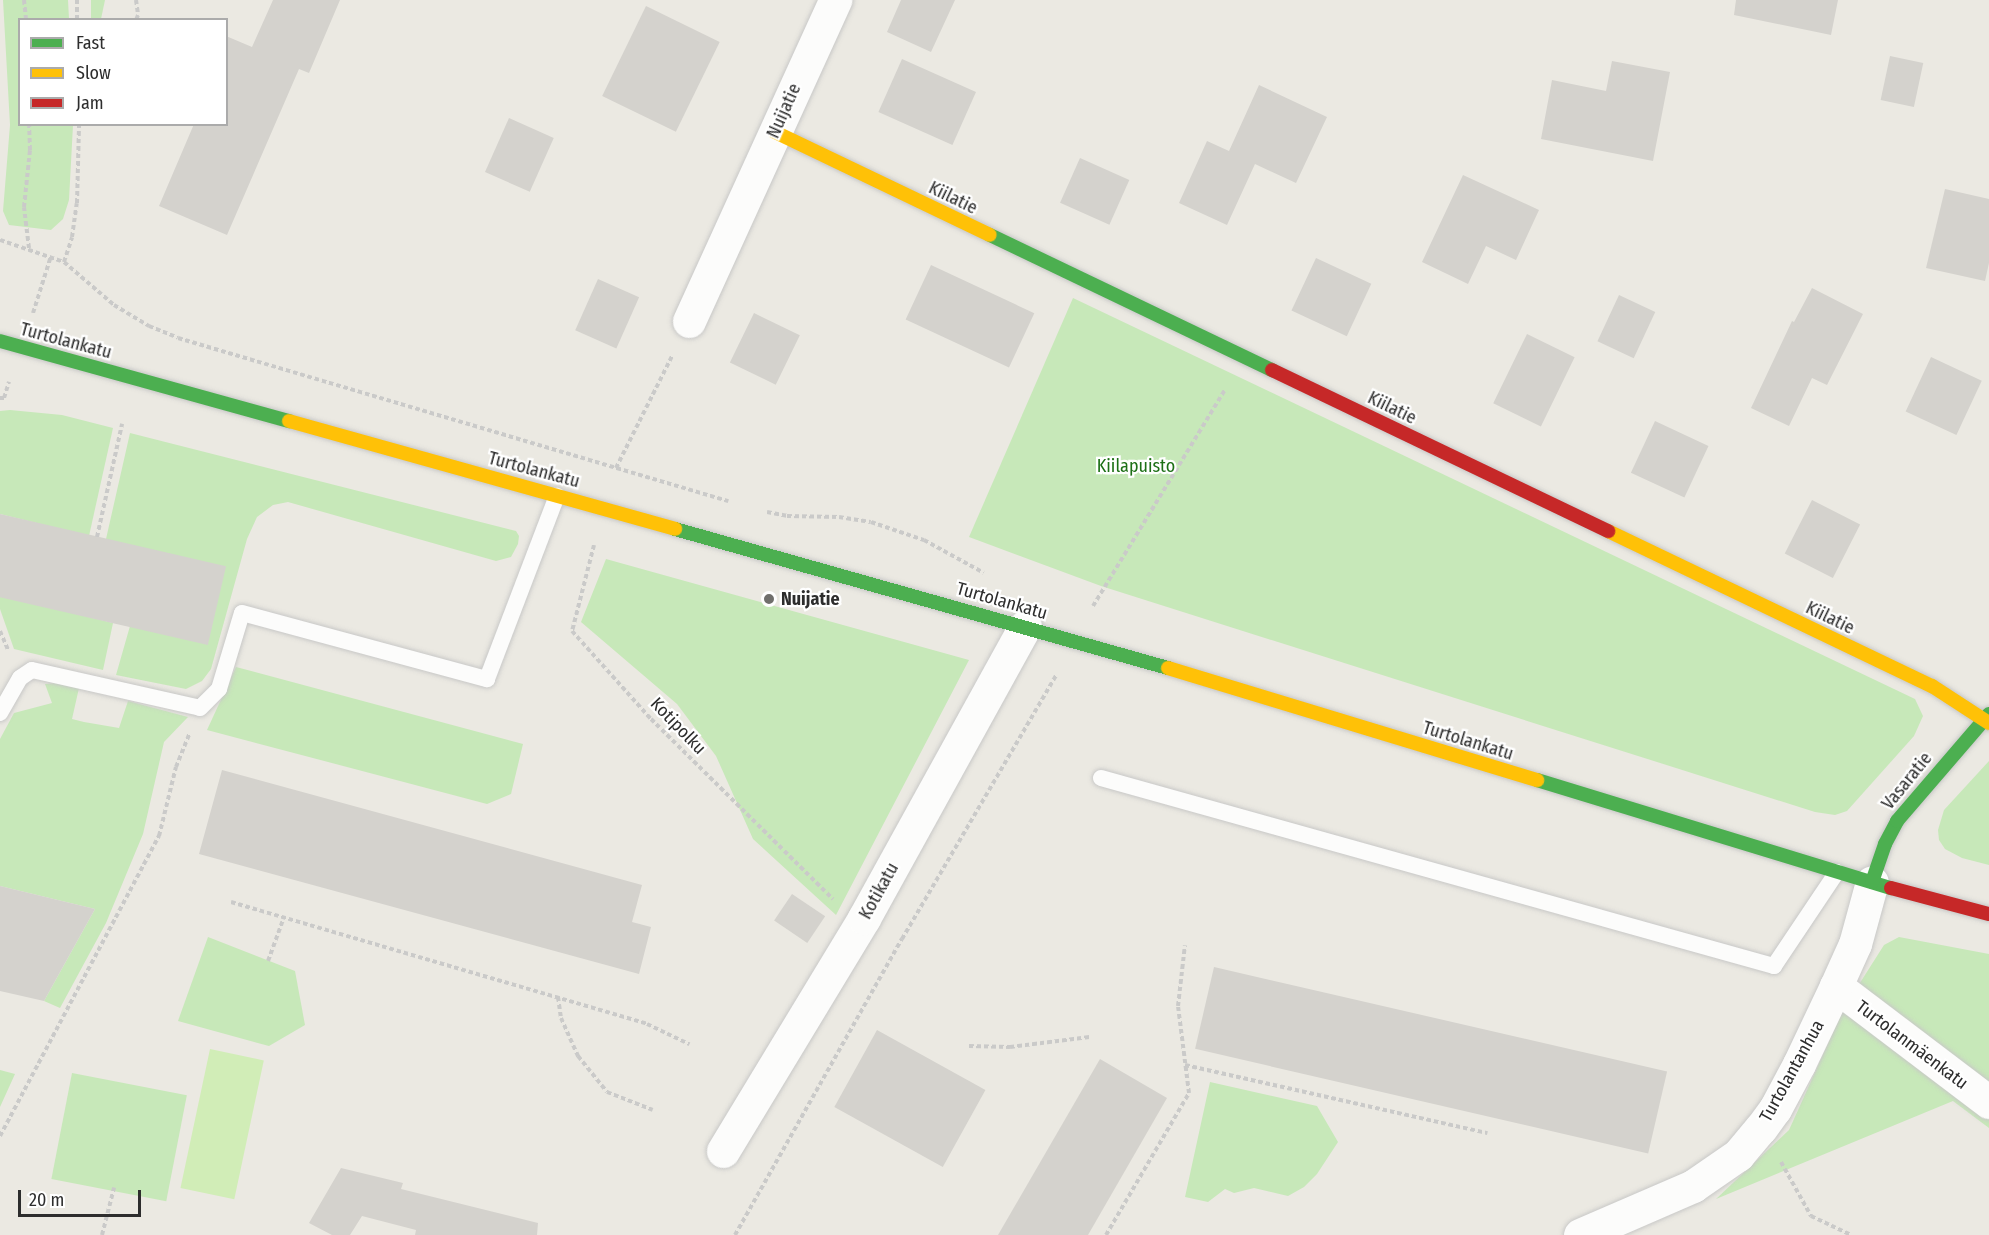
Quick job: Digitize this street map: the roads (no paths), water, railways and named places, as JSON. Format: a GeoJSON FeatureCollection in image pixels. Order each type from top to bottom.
{"type":"FeatureCollection","features":[{"type":"Feature","properties":{"kind":"main road","name":"Kiilatie"},"geometry":{"type":"LineString","coordinates":[[775,132],[1932,686],[1987,719]]}},
{"type":"Feature","properties":{"kind":"main road","name":"Turtolankatu"},"geometry":{"type":"LineString","coordinates":[[0,341],[1076,640],[1837,872],[1989,914]]}},
{"type":"Feature","properties":{"kind":"main road","name":"Vasaratie"},"geometry":{"type":"LineString","coordinates":[[1872,882],[1884,844],[1897,821],[1987,719]]}},
{"type":"Feature","properties":{"kind":"street","name":"Nuijatie"},"geometry":{"type":"LineString","coordinates":[[689,321],[835,0]]}},
{"type":"Feature","properties":{"kind":"street","name":"Kotikatu"},"geometry":{"type":"LineString","coordinates":[[723,1151],[864,918],[1025,626]]}},
{"type":"Feature","properties":{"kind":"street","name":"Turtolantanhua"},"geometry":{"type":"LineString","coordinates":[[1580,1235],[1693,1186],[1738,1155],[1761,1128],[1775,1109],[1799,1064],[1855,944],[1872,882]]}},
{"type":"Feature","properties":{"kind":"street","name":"Turtolanmäenkatu"},"geometry":{"type":"LineString","coordinates":[[1836,986],[1989,1102]]}},
{"type":"Feature","properties":{"kind":"lane"},"geometry":{"type":"LineString","coordinates":[[0,713],[20,678],[32,670],[200,708],[219,689],[242,613],[487,679],[557,496]]}},
{"type":"Feature","properties":{"kind":"lane"},"geometry":{"type":"LineString","coordinates":[[1101,778],[1774,966],[1837,872]]}},
{"type":"Feature","properties":{"kind":"place","name":"Nuijatie"},"geometry":{"type":"Point","coordinates":[769,599]}},
{"type":"Feature","properties":{"kind":"park label","name":"Kiilapuisto"},"geometry":{"type":"Point","coordinates":[1136,466]}}]}
